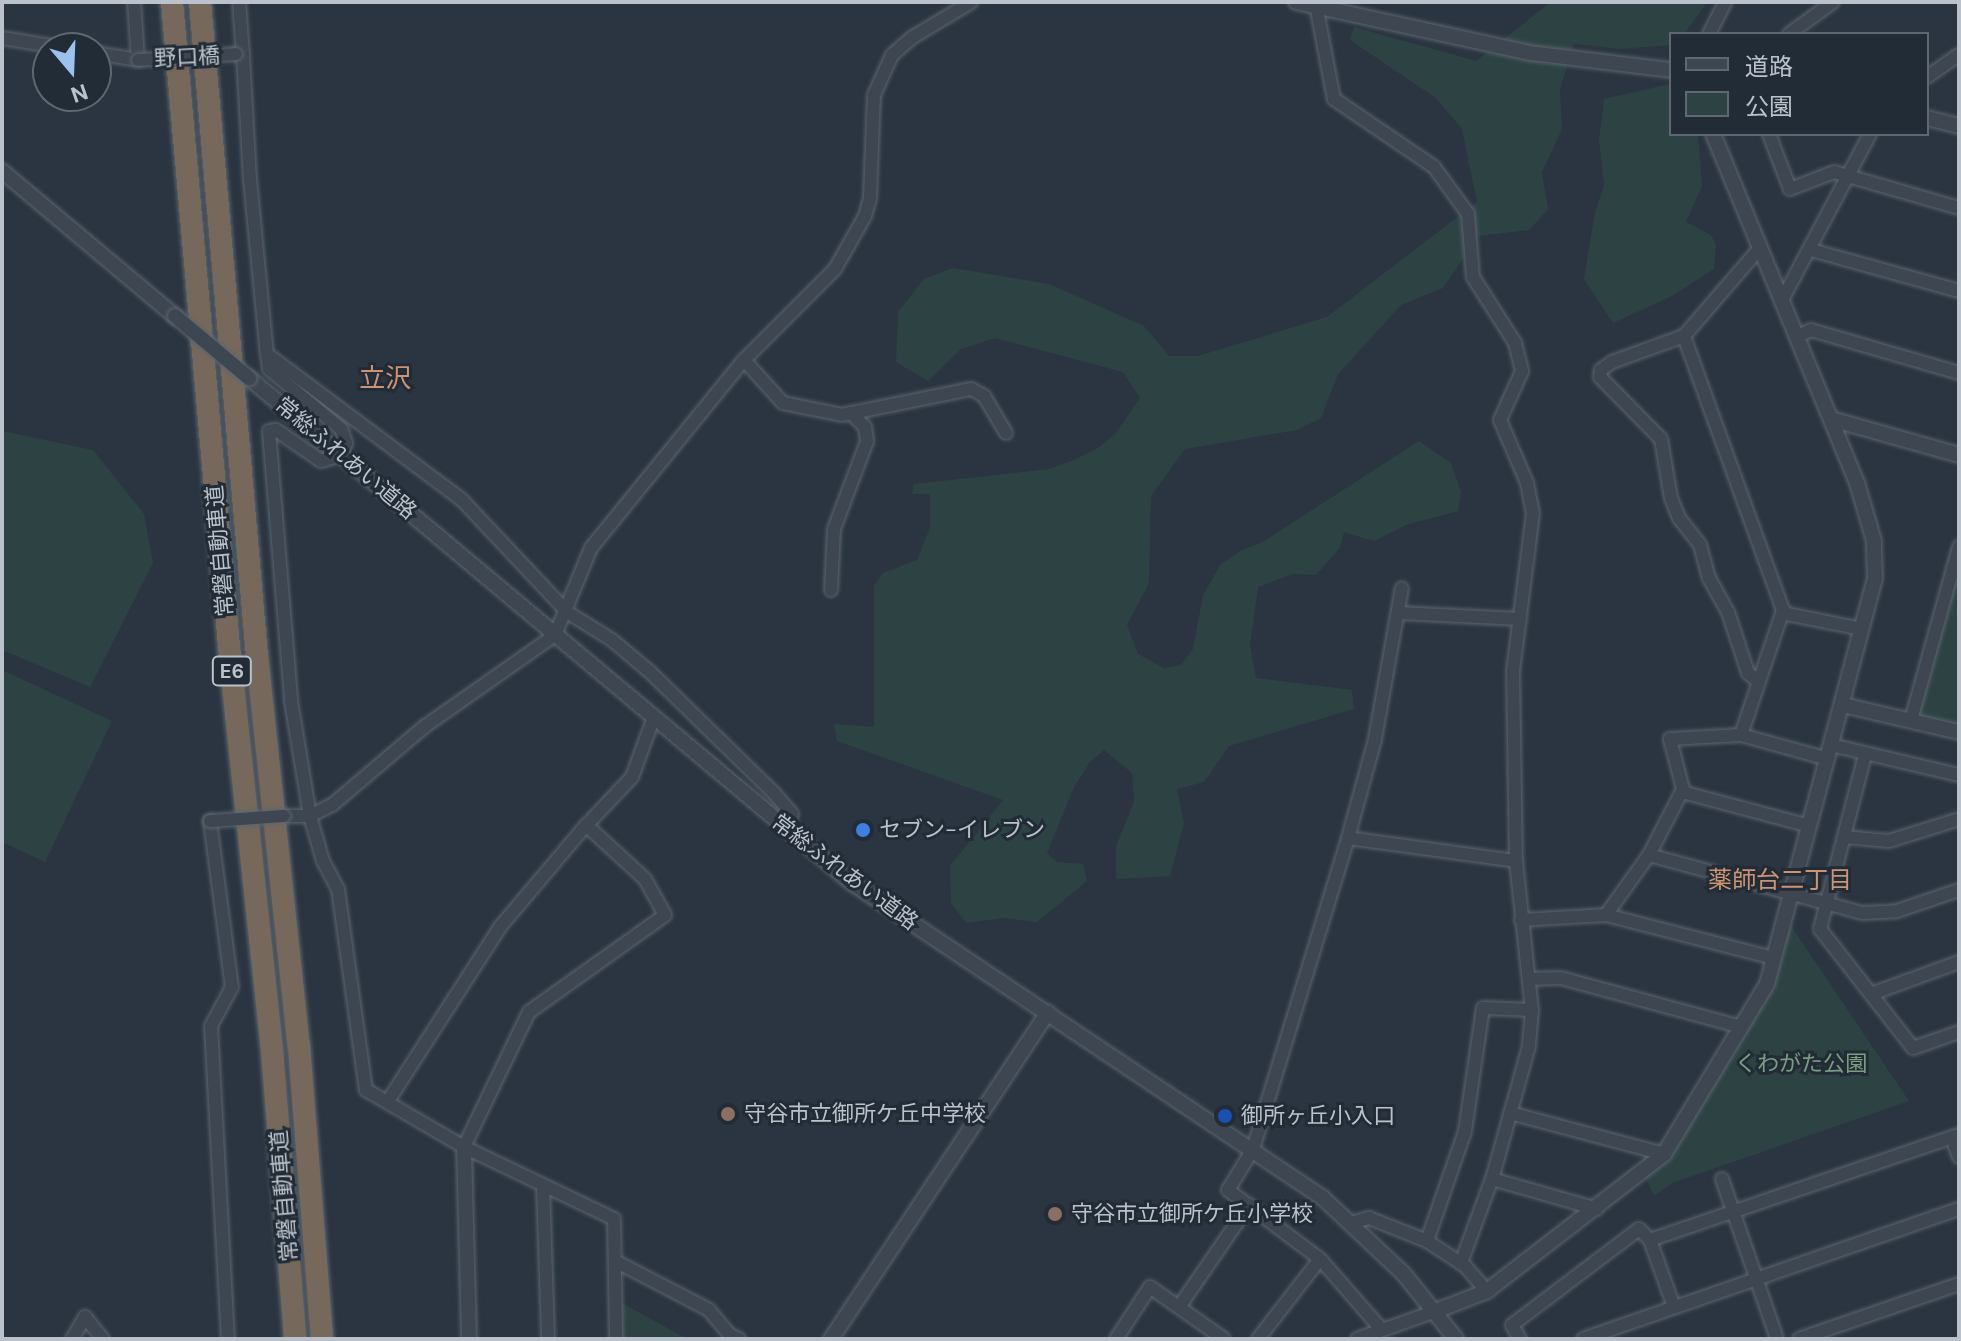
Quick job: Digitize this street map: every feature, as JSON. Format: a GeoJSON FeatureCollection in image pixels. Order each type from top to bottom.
{"type":"FeatureCollection","features":[{"type":"Feature","properties":{"kind":"highway","name":"常磐自動車道"},"geometry":{"type":"LineString","coordinates":[[172,2],[230,657],[272,1050],[295,1339]]}},
{"type":"Feature","properties":{"kind":"highway","name":"常磐自動車道"},"geometry":{"type":"LineString","coordinates":[[200,2],[256,640],[300,1061],[322,1339]]}},
{"type":"Feature","properties":{"kind":"street"},"geometry":{"type":"LineString","coordinates":[[134,2],[138,60]]}},
{"type":"Feature","properties":{"kind":"street"},"geometry":{"type":"LineString","coordinates":[[239,2],[239,55],[269,369],[341,429],[346,443],[342,455],[321,461],[276,430],[269,431],[291,701],[310,816],[323,861],[338,889],[366,1090],[464,1147],[614,1219],[616,1339]]}},
{"type":"Feature","properties":{"kind":"street"},"geometry":{"type":"LineString","coordinates":[[228,1339],[211,1026],[232,987],[210,821],[310,816],[332,805],[424,727],[555,635],[591,548],[744,360],[835,269],[865,216],[870,198],[874,95],[892,55],[913,37],[971,2]]}},
{"type":"Feature","properties":{"kind":"street"},"geometry":{"type":"LineString","coordinates":[[1296,2],[1530,53],[1669,70]]}},
{"type":"Feature","properties":{"kind":"street"},"geometry":{"type":"LineString","coordinates":[[1710,32],[1725,2]]}},
{"type":"Feature","properties":{"kind":"street"},"geometry":{"type":"LineString","coordinates":[[1792,32],[1833,2]]}},
{"type":"Feature","properties":{"kind":"street"},"geometry":{"type":"LineString","coordinates":[[1316,5],[1334,99],[1434,167],[1468,214],[1473,277],[1515,343],[1522,371],[1500,420],[1527,483],[1533,513],[1513,672],[1516,861],[1532,1010],[1529,1046],[1492,1179],[1461,1263]]}},
{"type":"Feature","properties":{"kind":"street"},"geometry":{"type":"LineString","coordinates":[[2,38],[32,43]]}},
{"type":"Feature","properties":{"kind":"street","name":"野口橋"},"geometry":{"type":"LineString","coordinates":[[112,56],[138,60],[239,55]]}},
{"type":"Feature","properties":{"kind":"street"},"geometry":{"type":"LineString","coordinates":[[1929,76],[1959,55]]}},
{"type":"Feature","properties":{"kind":"street"},"geometry":{"type":"LineString","coordinates":[[1929,118],[1959,126]]}},
{"type":"Feature","properties":{"kind":"street"},"geometry":{"type":"LineString","coordinates":[[1357,1339],[1487,1291],[1597,1209],[1664,1154],[1767,984],[1875,578],[1874,541],[1857,483],[1714,136]]}},
{"type":"Feature","properties":{"kind":"street"},"geometry":{"type":"LineString","coordinates":[[1770,136],[1790,189],[1834,172],[1959,208]]}},
{"type":"Feature","properties":{"kind":"street"},"geometry":{"type":"LineString","coordinates":[[1781,302],[1869,136]]}},
{"type":"Feature","properties":{"kind":"street","name":"常総ふれあい道路"},"geometry":{"type":"LineString","coordinates":[[2,171],[852,883],[1253,1149],[1351,1223],[1403,1273],[1456,1339]]}},
{"type":"Feature","properties":{"kind":"street"},"geometry":{"type":"LineString","coordinates":[[1759,249],[1684,336],[1612,362],[1601,370],[1600,377],[1661,439],[1671,498],[1679,518],[1700,545],[1709,578],[1728,612],[1748,673],[1759,682]]}},
{"type":"Feature","properties":{"kind":"street"},"geometry":{"type":"LineString","coordinates":[[1811,250],[1959,291]]}},
{"type":"Feature","properties":{"kind":"street"},"geometry":{"type":"LineString","coordinates":[[1796,337],[1811,330],[1959,373]]}},
{"type":"Feature","properties":{"kind":"street"},"geometry":{"type":"LineString","coordinates":[[1684,336],[1782,613],[1741,735]]}},
{"type":"Feature","properties":{"kind":"street"},"geometry":{"type":"LineString","coordinates":[[267,354],[462,500],[567,612],[612,640],[651,673],[773,792],[792,814],[786,829]]}},
{"type":"Feature","properties":{"kind":"street"},"geometry":{"type":"LineString","coordinates":[[744,360],[783,403],[842,415],[971,389],[984,396],[994,408],[1006,433]]}},
{"type":"Feature","properties":{"kind":"street"},"geometry":{"type":"LineString","coordinates":[[831,590],[834,529],[867,441],[865,427],[851,413]]}},
{"type":"Feature","properties":{"kind":"street"},"geometry":{"type":"LineString","coordinates":[[1831,419],[1959,455]]}},
{"type":"Feature","properties":{"kind":"street"},"geometry":{"type":"LineString","coordinates":[[1911,720],[1959,547]]}},
{"type":"Feature","properties":{"kind":"street"},"geometry":{"type":"LineString","coordinates":[[1382,1330],[1320,1259],[1228,1190],[1253,1149],[1348,838],[1375,739],[1402,588]]}},
{"type":"Feature","properties":{"kind":"street"},"geometry":{"type":"LineString","coordinates":[[1399,613],[1520,619]]}},
{"type":"Feature","properties":{"kind":"street"},"geometry":{"type":"LineString","coordinates":[[1782,613],[1862,629]]}},
{"type":"Feature","properties":{"kind":"street"},"geometry":{"type":"LineString","coordinates":[[1843,705],[1959,732]]}},
{"type":"Feature","properties":{"kind":"street"},"geometry":{"type":"LineString","coordinates":[[388,1101],[500,927],[586,825],[632,777],[654,717]]}},
{"type":"Feature","properties":{"kind":"street"},"geometry":{"type":"LineString","coordinates":[[1606,915],[1649,855],[1682,792],[1670,739],[1741,735],[1830,752],[1865,755],[1959,775]]}},
{"type":"Feature","properties":{"kind":"street"},"geometry":{"type":"LineString","coordinates":[[1865,755],[1820,929],[1913,1048],[1959,1032]]}},
{"type":"Feature","properties":{"kind":"street"},"geometry":{"type":"LineString","coordinates":[[1682,792],[1810,826]]}},
{"type":"Feature","properties":{"kind":"street"},"geometry":{"type":"LineString","coordinates":[[1844,837],[1889,841],[1959,819]]}},
{"type":"Feature","properties":{"kind":"street"},"geometry":{"type":"LineString","coordinates":[[469,1339],[464,1147],[529,1012],[665,915],[645,879],[586,825]]}},
{"type":"Feature","properties":{"kind":"street"},"geometry":{"type":"LineString","coordinates":[[1348,838],[1516,861]]}},
{"type":"Feature","properties":{"kind":"street"},"geometry":{"type":"LineString","coordinates":[[1649,855],[1792,892],[1825,905],[1882,913],[1959,890]]}},
{"type":"Feature","properties":{"kind":"street"},"geometry":{"type":"LineString","coordinates":[[1521,920],[1606,915],[1774,958]]}},
{"type":"Feature","properties":{"kind":"street"},"geometry":{"type":"LineString","coordinates":[[1871,994],[1959,962]]}},
{"type":"Feature","properties":{"kind":"street"},"geometry":{"type":"LineString","coordinates":[[1530,979],[1561,978],[1741,1027]]}},
{"type":"Feature","properties":{"kind":"street"},"geometry":{"type":"LineString","coordinates":[[1427,1241],[1465,1131],[1483,1008],[1532,1010]]}},
{"type":"Feature","properties":{"kind":"street"},"geometry":{"type":"LineString","coordinates":[[831,1339],[1048,1013]]}},
{"type":"Feature","properties":{"kind":"street"},"geometry":{"type":"LineString","coordinates":[[1510,1113],[1664,1154]]}},
{"type":"Feature","properties":{"kind":"street"},"geometry":{"type":"LineString","coordinates":[[1650,1240],[1956,1137],[1959,1157]]}},
{"type":"Feature","properties":{"kind":"street"},"geometry":{"type":"LineString","coordinates":[[1492,1179],[1597,1209]]}},
{"type":"Feature","properties":{"kind":"street"},"geometry":{"type":"LineString","coordinates":[[1722,1179],[1777,1339]]}},
{"type":"Feature","properties":{"kind":"street"},"geometry":{"type":"LineString","coordinates":[[543,1185],[548,1339]]}},
{"type":"Feature","properties":{"kind":"street"},"geometry":{"type":"LineString","coordinates":[[1179,1307],[1249,1205]]}},
{"type":"Feature","properties":{"kind":"street"},"geometry":{"type":"LineString","coordinates":[[1583,1339],[1959,1209]]}},
{"type":"Feature","properties":{"kind":"street"},"geometry":{"type":"LineString","coordinates":[[1351,1223],[1369,1218],[1427,1241],[1461,1263],[1487,1291]]}},
{"type":"Feature","properties":{"kind":"street"},"geometry":{"type":"LineString","coordinates":[[1520,1339],[1512,1325],[1639,1229],[1650,1240],[1674,1307]]}},
{"type":"Feature","properties":{"kind":"street"},"geometry":{"type":"LineString","coordinates":[[1258,1339],[1320,1259]]}},
{"type":"Feature","properties":{"kind":"street"},"geometry":{"type":"LineString","coordinates":[[615,1261],[709,1310],[732,1338]]}},
{"type":"Feature","properties":{"kind":"street"},"geometry":{"type":"LineString","coordinates":[[1799,1339],[1959,1284]]}},
{"type":"Feature","properties":{"kind":"street"},"geometry":{"type":"LineString","coordinates":[[1116,1339],[1150,1287],[1179,1307],[1203,1333],[1224,1339]]}},
{"type":"Feature","properties":{"kind":"street"},"geometry":{"type":"LineString","coordinates":[[72,1339],[85,1317],[103,1339]]}},
{"type":"Feature","properties":{"kind":"green space"},"geometry":{"type":"Polygon","coordinates":[[[1551,2],[1707,2],[1685,32],[1669,32],[1669,45],[1619,49],[1574,44],[1560,89],[1562,129],[1542,172],[1548,209],[1529,230],[1479,236],[1443,288],[1401,305],[1338,374],[1321,418],[1297,430],[1185,449],[1151,496],[1149,583],[1127,625],[1138,654],[1164,668],[1181,665],[1193,649],[1203,595],[1221,564],[1242,550],[1261,543],[1419,441],[1451,463],[1461,492],[1458,511],[1406,525],[1374,541],[1344,532],[1340,548],[1316,575],[1293,574],[1258,587],[1250,646],[1256,678],[1352,690],[1354,709],[1229,746],[1204,782],[1177,789],[1184,823],[1170,876],[1116,879],[1116,846],[1134,802],[1132,773],[1104,750],[1090,762],[1074,787],[1047,853],[1057,862],[1083,864],[1087,881],[1037,922],[1003,918],[966,923],[951,903],[950,866],[1003,800],[837,741],[834,724],[874,727],[874,586],[883,573],[917,560],[930,528],[930,494],[912,494],[914,484],[1049,469],[1074,460],[1098,448],[1115,434],[1140,398],[1123,372],[995,338],[961,349],[928,381],[896,362],[898,312],[924,279],[953,268],[1049,284],[1144,326],[1169,356],[1198,356],[1327,317],[1477,202],[1462,129],[1436,98],[1350,40],[1354,27],[1476,61],[1551,2]]]}},
{"type":"Feature","properties":{"kind":"green space"},"geometry":{"type":"Polygon","coordinates":[[[1669,84],[1669,136],[1698,136],[1702,186],[1686,222],[1711,235],[1716,245],[1714,269],[1672,296],[1613,323],[1584,279],[1595,212],[1604,186],[1599,141],[1604,99],[1669,84]]]}},
{"type":"Feature","properties":{"kind":"green space"},"geometry":{"type":"Polygon","coordinates":[[[2,431],[93,450],[144,514],[153,563],[90,687],[2,650],[2,431]]]}},
{"type":"Feature","properties":{"kind":"green space"},"geometry":{"type":"Polygon","coordinates":[[[1959,547],[1959,732],[1911,720],[1959,547]]]}},
{"type":"Feature","properties":{"kind":"green space"},"geometry":{"type":"Polygon","coordinates":[[[2,670],[112,721],[45,862],[2,842],[2,670]]]}},
{"type":"Feature","properties":{"kind":"green space","name":"くわがた公園"},"geometry":{"type":"Polygon","coordinates":[[[1785,917],[1909,1101],[1672,1183],[1654,1196],[1643,1173],[1664,1153],[1767,984],[1785,917]]]}},
{"type":"Feature","properties":{"kind":"green space"},"geometry":{"type":"Polygon","coordinates":[[[615,1299],[687,1339],[616,1339],[615,1299]]]}},
{"type":"Feature","properties":{"kind":"place","name":"セブン-イレブン"},"geometry":{"type":"Point","coordinates":[863,830]}},
{"type":"Feature","properties":{"kind":"place","name":"守谷市立御所ケ丘中学校"},"geometry":{"type":"Point","coordinates":[728,1114]}},
{"type":"Feature","properties":{"kind":"place","name":"御所ヶ丘小入口"},"geometry":{"type":"Point","coordinates":[1225,1116]}},
{"type":"Feature","properties":{"kind":"place","name":"守谷市立御所ケ丘小学校"},"geometry":{"type":"Point","coordinates":[1055,1214]}},
{"type":"Feature","properties":{"kind":"district","name":"立沢"},"geometry":{"type":"Point","coordinates":[385,379]}},
{"type":"Feature","properties":{"kind":"district","name":"薬師台二丁目"},"geometry":{"type":"Point","coordinates":[1780,880]}}]}
